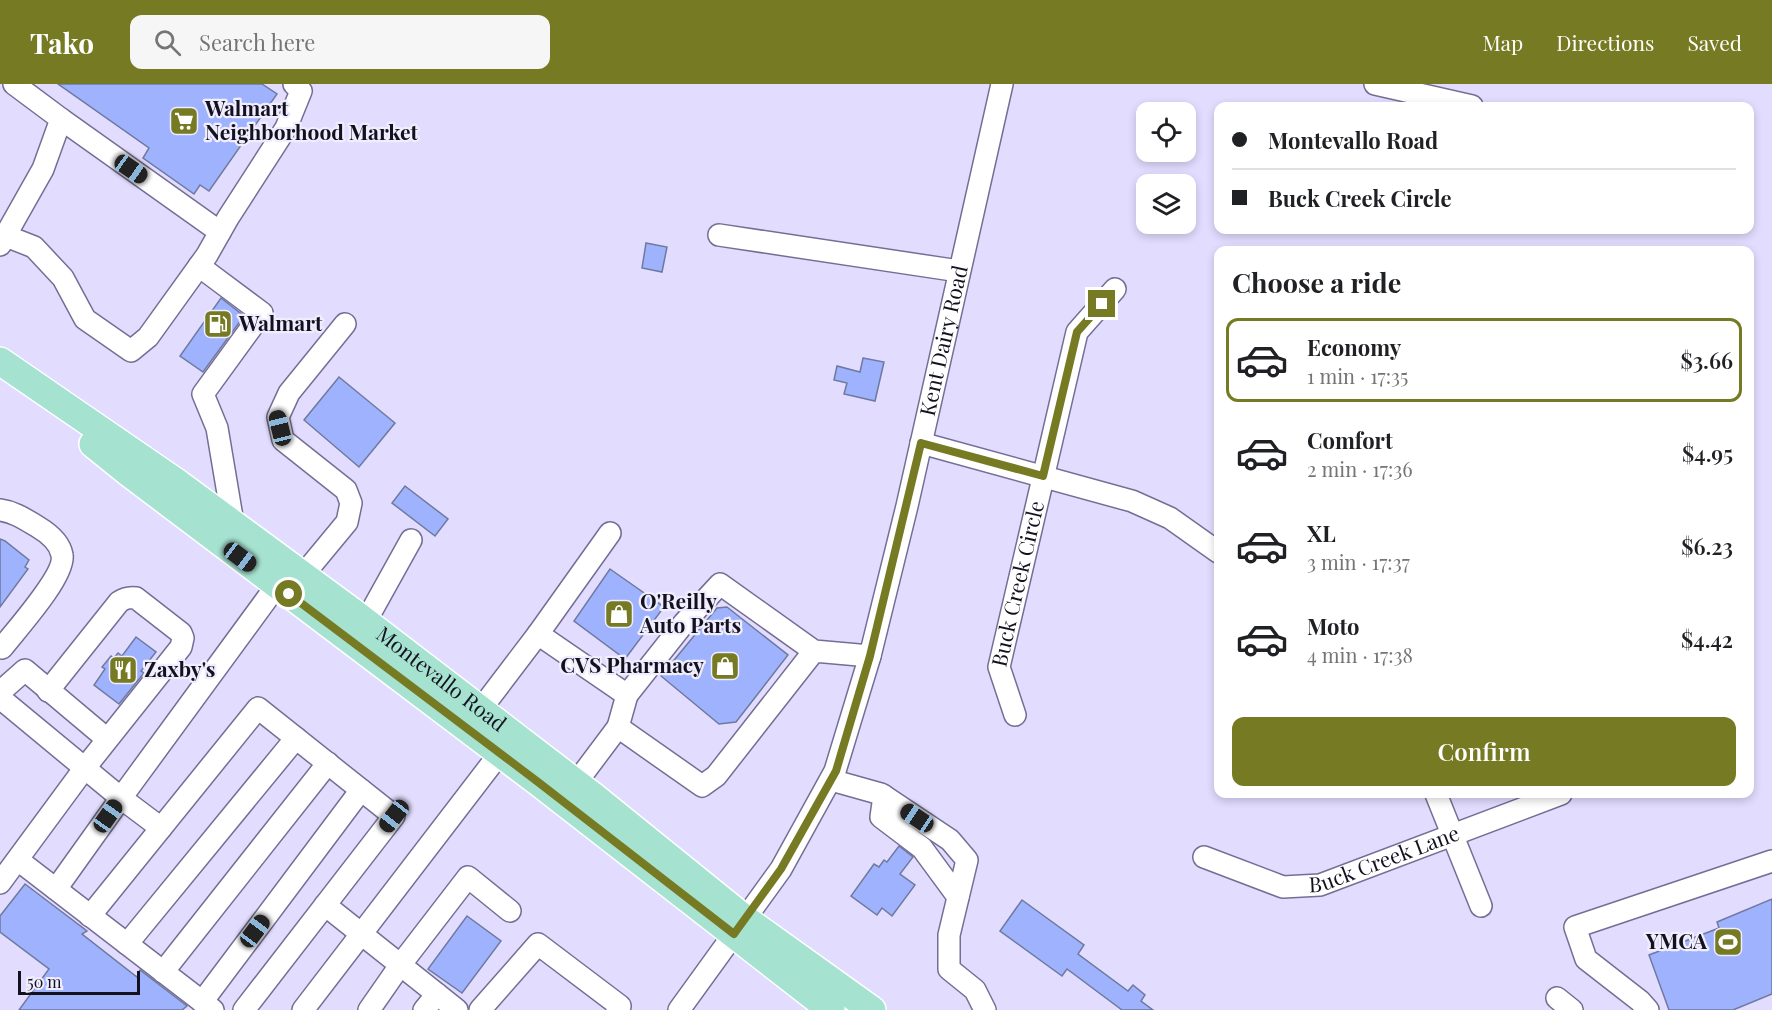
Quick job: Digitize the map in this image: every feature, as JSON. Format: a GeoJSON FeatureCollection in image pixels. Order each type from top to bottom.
{"type":"FeatureCollection","features":[{"type":"Feature","properties":{"kind":"main road","name":"Montevallo Road"},"geometry":{"type":"LineString","coordinates":[[0,361],[233,523],[289,585],[366,621],[576,783],[669,856],[739,927],[831,1010]]}},
{"type":"Feature","properties":{"kind":"main road","name":"Montevallo Road"},"geometry":{"type":"LineString","coordinates":[[0,367],[129,474],[289,585],[500,753],[739,927],[872,1010]]}},
{"type":"Feature","properties":{"kind":"street"},"geometry":{"type":"LineString","coordinates":[[14,84],[220,232]]}},
{"type":"Feature","properties":{"kind":"street"},"geometry":{"type":"LineString","coordinates":[[61,119],[43,169],[3,240],[34,247],[63,278],[85,319],[131,351],[148,336],[199,266],[286,128],[301,91],[294,84]]}},
{"type":"Feature","properties":{"kind":"street","name":"Kent Dairy Road"},"geometry":{"type":"LineString","coordinates":[[679,1010],[781,869],[836,771],[870,656],[1002,84]]}},
{"type":"Feature","properties":{"kind":"street"},"geometry":{"type":"LineString","coordinates":[[1375,84],[1454,102]]}},
{"type":"Feature","properties":{"kind":"street"},"geometry":{"type":"LineString","coordinates":[[719,235],[959,271]]}},
{"type":"Feature","properties":{"kind":"street"},"geometry":{"type":"LineString","coordinates":[[199,266],[262,314],[203,394],[217,428],[233,523]]}},
{"type":"Feature","properties":{"kind":"street","name":"Buck Creek Circle"},"geometry":{"type":"LineString","coordinates":[[1015,715],[999,667],[1043,476],[1077,332],[1115,290]]}},
{"type":"Feature","properties":{"kind":"street"},"geometry":{"type":"LineString","coordinates":[[56,889],[121,798],[289,585],[347,522],[351,503],[346,490],[283,440],[278,417],[289,393],[345,324]]}},
{"type":"Feature","properties":{"kind":"street"},"geometry":{"type":"LineString","coordinates":[[921,443],[1132,501],[1170,518],[1214,549]]}},
{"type":"Feature","properties":{"kind":"street"},"geometry":{"type":"LineString","coordinates":[[0,510],[11,512],[43,530],[58,544],[62,555],[61,568],[53,581],[1,647],[48,691],[107,739]]}},
{"type":"Feature","properties":{"kind":"street"},"geometry":{"type":"LineString","coordinates":[[481,709],[538,634],[610,532]]}},
{"type":"Feature","properties":{"kind":"street"},"geometry":{"type":"LineString","coordinates":[[366,621],[411,540]]}},
{"type":"Feature","properties":{"kind":"street"},"geometry":{"type":"LineString","coordinates":[[576,783],[618,727],[627,695],[684,623],[720,584],[814,651],[870,656]]}},
{"type":"Feature","properties":{"kind":"street"},"geometry":{"type":"LineString","coordinates":[[0,884],[84,769],[181,647],[183,638],[181,633],[136,598],[124,599],[119,602],[48,691]]}},
{"type":"Feature","properties":{"kind":"street"},"geometry":{"type":"LineString","coordinates":[[538,634],[627,695]]}},
{"type":"Feature","properties":{"kind":"street"},"geometry":{"type":"LineString","coordinates":[[618,727],[702,786],[716,776],[814,651]]}},
{"type":"Feature","properties":{"kind":"street"},"geometry":{"type":"LineString","coordinates":[[0,692],[25,670]]}},
{"type":"Feature","properties":{"kind":"street"},"geometry":{"type":"LineString","coordinates":[[0,698],[84,769],[161,828]]}},
{"type":"Feature","properties":{"kind":"street"},"geometry":{"type":"LineString","coordinates":[[90,915],[258,708],[394,816],[244,1010]]}},
{"type":"Feature","properties":{"kind":"street"},"geometry":{"type":"LineString","coordinates":[[127,944],[296,738]]}},
{"type":"Feature","properties":{"kind":"street"},"geometry":{"type":"LineString","coordinates":[[303,1010],[500,753]]}},
{"type":"Feature","properties":{"kind":"street"},"geometry":{"type":"LineString","coordinates":[[163,972],[328,763]]}},
{"type":"Feature","properties":{"kind":"street"},"geometry":{"type":"LineString","coordinates":[[831,780],[884,796],[950,840],[967,860],[949,935],[949,969],[975,990],[985,1010]]}},
{"type":"Feature","properties":{"kind":"street"},"geometry":{"type":"LineString","coordinates":[[18,860],[207,1006],[361,790]]}},
{"type":"Feature","properties":{"kind":"street"},"geometry":{"type":"LineString","coordinates":[[884,796],[880,817],[922,848],[958,897]]}},
{"type":"Feature","properties":{"kind":"street"},"geometry":{"type":"LineString","coordinates":[[1438,798],[1481,906]]}},
{"type":"Feature","properties":{"kind":"street","name":"Buck Creek Lane"},"geometry":{"type":"LineString","coordinates":[[1204,857],[1283,886],[1320,885],[1550,798]]}},
{"type":"Feature","properties":{"kind":"street"},"geometry":{"type":"LineString","coordinates":[[1648,1010],[1640,1001],[1586,959],[1575,927],[1772,861]]}},
{"type":"Feature","properties":{"kind":"street"},"geometry":{"type":"LineString","coordinates":[[369,1010],[401,964],[468,878],[510,911]]}},
{"type":"Feature","properties":{"kind":"street"},"geometry":{"type":"LineString","coordinates":[[325,905],[401,964],[430,1002],[457,1010]]}},
{"type":"Feature","properties":{"kind":"street"},"geometry":{"type":"LineString","coordinates":[[480,1010],[538,944],[620,1006],[617,1010]]}},
{"type":"Feature","properties":{"kind":"building","name":"Walmart Neighborhood Market"},"geometry":{"type":"Polygon","coordinates":[[[58,84],[262,84],[277,94],[209,191],[200,185],[194,194],[143,158],[149,148],[58,84]]]}},
{"type":"Feature","properties":{"kind":"building"},"geometry":{"type":"Polygon","coordinates":[[[646,243],[667,247],[662,272],[642,268],[646,243]]]}},
{"type":"Feature","properties":{"kind":"building"},"geometry":{"type":"Polygon","coordinates":[[[221,298],[244,316],[203,372],[180,356],[221,298]]]}},
{"type":"Feature","properties":{"kind":"building"},"geometry":{"type":"Polygon","coordinates":[[[863,358],[884,362],[875,401],[844,394],[847,383],[834,380],[837,366],[860,372],[863,358]]]}},
{"type":"Feature","properties":{"kind":"building"},"geometry":{"type":"Polygon","coordinates":[[[339,377],[395,423],[359,467],[304,420],[339,377]]]}},
{"type":"Feature","properties":{"kind":"building"},"geometry":{"type":"Polygon","coordinates":[[[405,486],[448,519],[435,536],[392,503],[405,486]]]}},
{"type":"Feature","properties":{"kind":"building"},"geometry":{"type":"Polygon","coordinates":[[[0,539],[29,560],[25,567],[28,569],[0,607],[0,539]]]}},
{"type":"Feature","properties":{"kind":"building","name":"O'Reilly Auto Parts"},"geometry":{"type":"Polygon","coordinates":[[[610,569],[664,607],[625,659],[574,621],[610,569]]]}},
{"type":"Feature","properties":{"kind":"building","name":"CVS Pharmacy"},"geometry":{"type":"Polygon","coordinates":[[[727,607],[788,655],[736,722],[719,724],[661,676],[717,608],[727,607]]]}},
{"type":"Feature","properties":{"kind":"building","name":"Zaxby's"},"geometry":{"type":"Polygon","coordinates":[[[136,637],[156,652],[141,671],[144,673],[119,704],[94,685],[105,669],[102,667],[111,656],[114,658],[118,653],[122,656],[136,637]]]}},
{"type":"Feature","properties":{"kind":"building"},"geometry":{"type":"Polygon","coordinates":[[[899,846],[913,857],[900,874],[915,885],[892,916],[882,908],[877,915],[851,896],[874,864],[879,867],[884,860],[887,862],[899,846]]]}},
{"type":"Feature","properties":{"kind":"building"},"geometry":{"type":"Polygon","coordinates":[[[25,884],[87,931],[82,934],[137,977],[140,970],[187,1006],[182,1010],[19,1010],[49,969],[0,932],[0,916],[25,884]]]}},
{"type":"Feature","properties":{"kind":"building","name":"YMCA"},"geometry":{"type":"Polygon","coordinates":[[[1772,899],[1772,994],[1733,1010],[1669,1010],[1649,955],[1719,928],[1717,922],[1772,899]]]}},
{"type":"Feature","properties":{"kind":"building"},"geometry":{"type":"Polygon","coordinates":[[[1022,900],[1084,945],[1078,954],[1128,991],[1133,985],[1145,995],[1141,1001],[1153,1010],[1122,1010],[1067,969],[1062,976],[1000,931],[1022,900]]]}},
{"type":"Feature","properties":{"kind":"building"},"geometry":{"type":"Polygon","coordinates":[[[467,916],[501,941],[462,993],[428,969],[467,916]]]}},
{"type":"Feature","properties":{"kind":"place","name":"Walmart Neighborhood Market"},"geometry":{"type":"Point","coordinates":[184,121]}},
{"type":"Feature","properties":{"kind":"place","name":"Walmart"},"geometry":{"type":"Point","coordinates":[218,324]}},
{"type":"Feature","properties":{"kind":"place","name":"O'Reilly Auto Parts"},"geometry":{"type":"Point","coordinates":[619,614]}},
{"type":"Feature","properties":{"kind":"place","name":"CVS Pharmacy"},"geometry":{"type":"Point","coordinates":[725,666]}},
{"type":"Feature","properties":{"kind":"place","name":"Zaxby's"},"geometry":{"type":"Point","coordinates":[123,670]}},
{"type":"Feature","properties":{"kind":"place","name":"YMCA"},"geometry":{"type":"Point","coordinates":[1728,942]}},
{"type":"Feature","properties":{"kind":"route"},"geometry":{"type":"LineString","coordinates":[[289,594],[734,934],[781,869],[836,771],[870,656],[921,443],[1043,476],[1077,332],[1102,304]]}}]}
